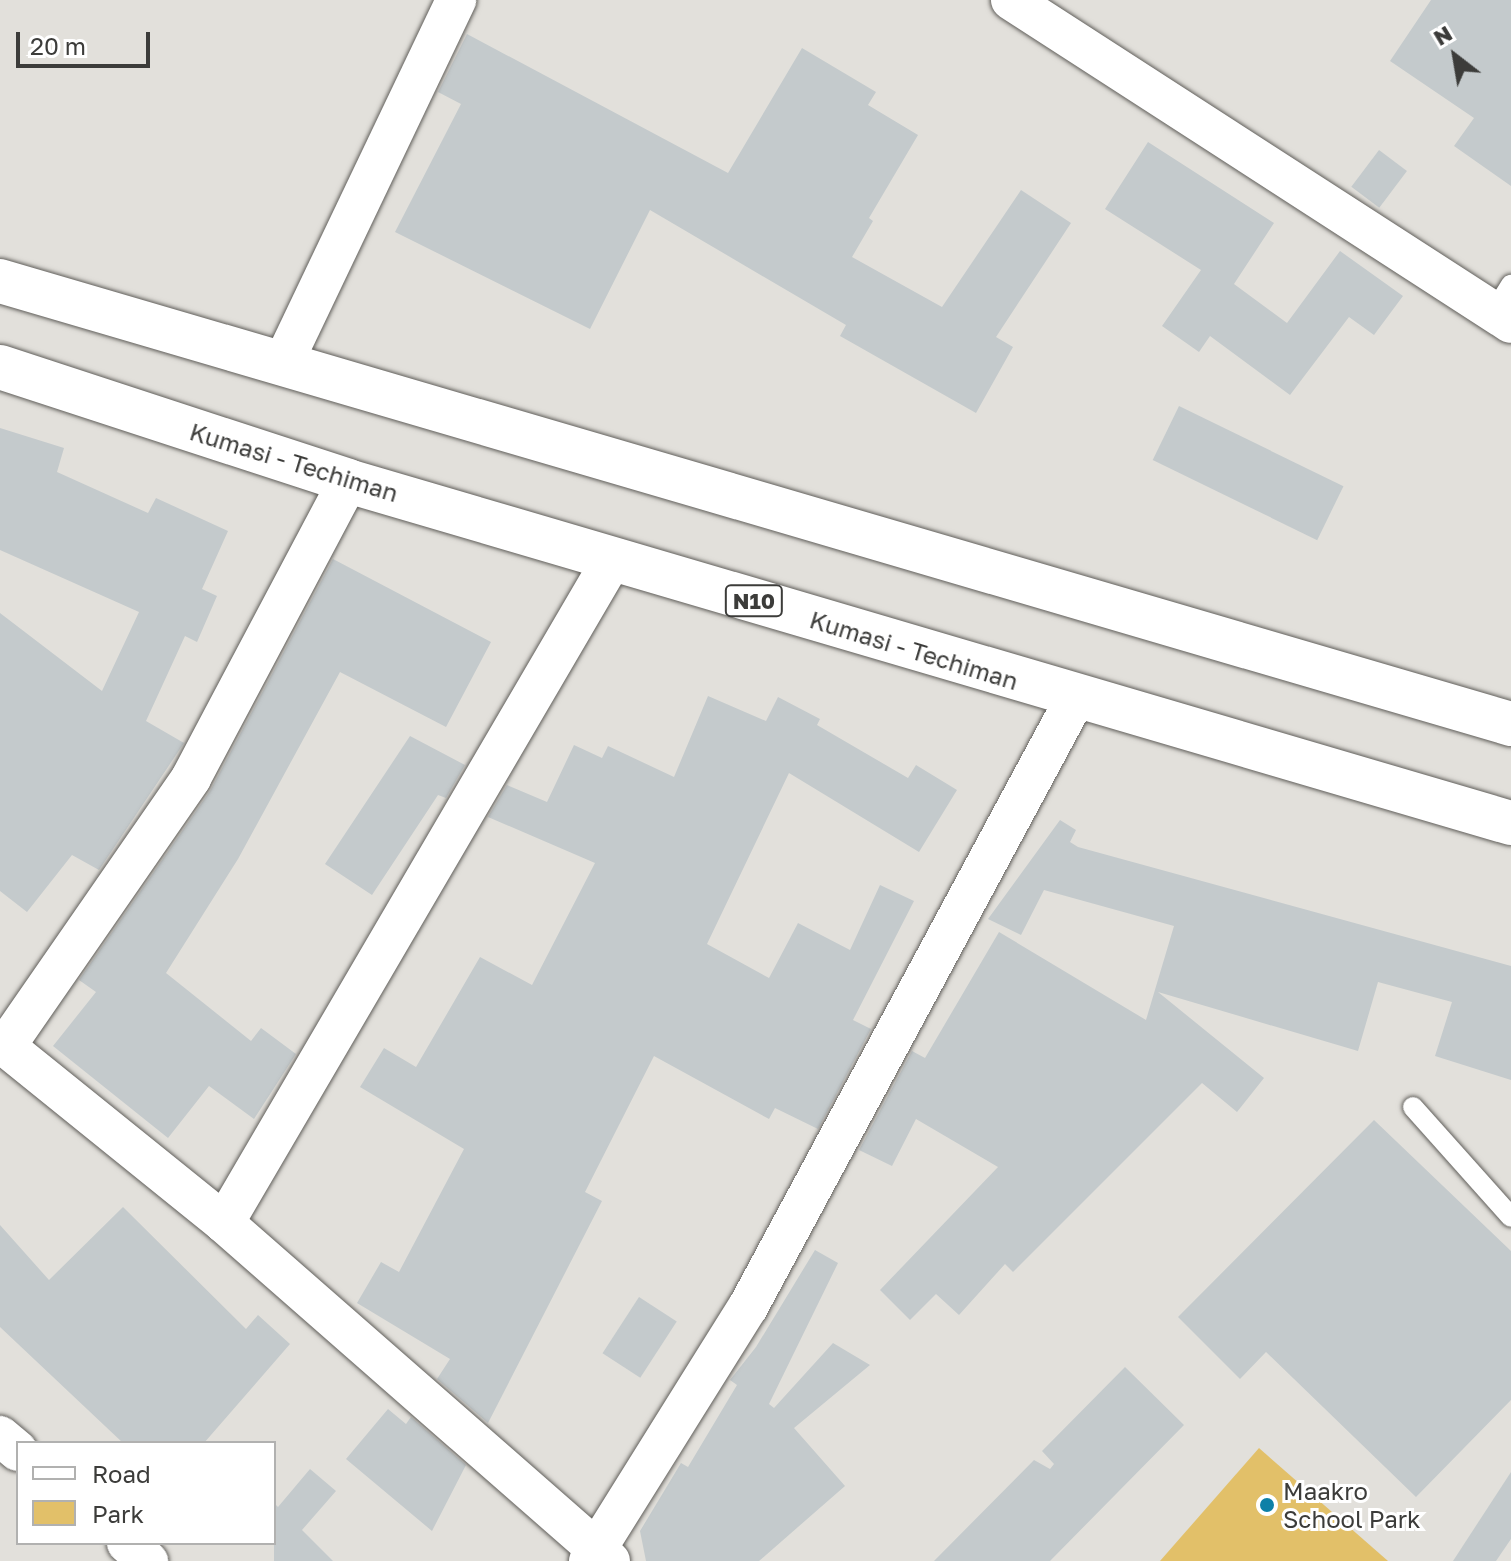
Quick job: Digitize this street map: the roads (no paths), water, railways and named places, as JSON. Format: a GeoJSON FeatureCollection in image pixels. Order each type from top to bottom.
{"type":"FeatureCollection","features":[{"type":"Feature","properties":{"kind":"highway"},"geometry":{"type":"LineString","coordinates":[[0,281],[284,361],[1511,724]]}},
{"type":"Feature","properties":{"kind":"highway","name":"Kumasi - Techiman"},"geometry":{"type":"LineString","coordinates":[[0,367],[348,481],[1075,699],[1511,823]]}},
{"type":"Feature","properties":{"kind":"street"},"geometry":{"type":"LineString","coordinates":[[284,361],[456,0]]}},
{"type":"Feature","properties":{"kind":"street"},"geometry":{"type":"LineString","coordinates":[[1011,0],[1505,307]]}},
{"type":"Feature","properties":{"kind":"street"},"geometry":{"type":"LineString","coordinates":[[348,481],[191,778],[3,1044],[224,1223],[599,1558],[748,1307],[1075,699]]}},
{"type":"Feature","properties":{"kind":"street"},"geometry":{"type":"LineString","coordinates":[[224,1223],[613,558]]}},
{"type":"Feature","properties":{"kind":"street"},"geometry":{"type":"LineString","coordinates":[[0,1436],[16,1449]]}},
{"type":"Feature","properties":{"kind":"street"},"geometry":{"type":"LineString","coordinates":[[129,1545],[148,1561]]}},
{"type":"Feature","properties":{"kind":"lane"},"geometry":{"type":"LineString","coordinates":[[1413,1107],[1511,1217]]}},
{"type":"Feature","properties":{"kind":"place","name":"Maakro School Park"},"geometry":{"type":"Point","coordinates":[1267,1505]}}]}
